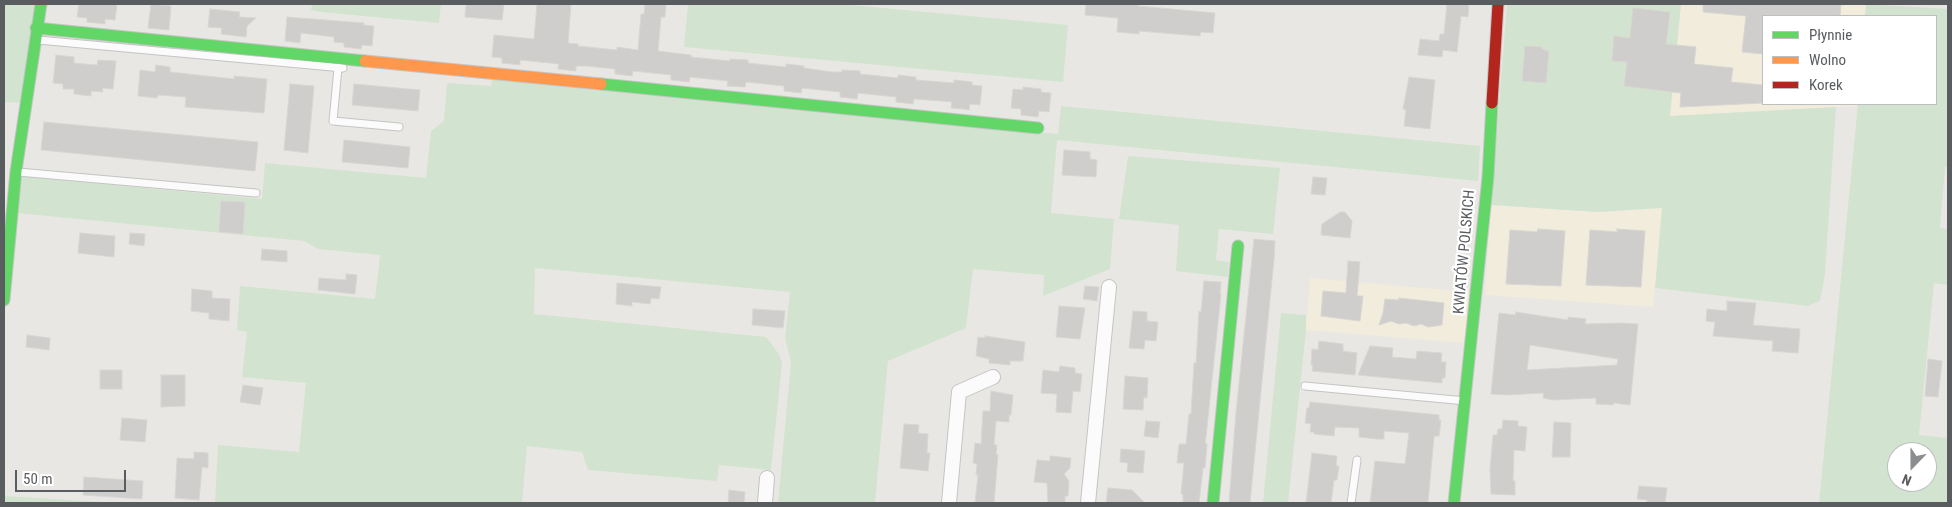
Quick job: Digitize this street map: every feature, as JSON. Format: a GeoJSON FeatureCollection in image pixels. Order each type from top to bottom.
{"type":"FeatureCollection","features":[{"type":"Feature","properties":{"kind":"street"},"geometry":{"type":"LineString","coordinates":[[4,300],[10,171],[41,4]]}},
{"type":"Feature","properties":{"kind":"street","name":"KWIATÓW POLSKICH"},"geometry":{"type":"LineString","coordinates":[[1454,503],[1488,177],[1498,4]]}},
{"type":"Feature","properties":{"kind":"street"},"geometry":{"type":"LineString","coordinates":[[36,34],[1038,128]]}},
{"type":"Feature","properties":{"kind":"street"},"geometry":{"type":"LineString","coordinates":[[1213,503],[1238,246]]}},
{"type":"Feature","properties":{"kind":"street"},"geometry":{"type":"LineString","coordinates":[[1088,503],[1109,287]]}},
{"type":"Feature","properties":{"kind":"street"},"geometry":{"type":"LineString","coordinates":[[949,503],[959,392],[993,377]]}},
{"type":"Feature","properties":{"kind":"street"},"geometry":{"type":"LineString","coordinates":[[764,503],[767,478]]}},
{"type":"Feature","properties":{"kind":"lane"},"geometry":{"type":"LineString","coordinates":[[36,34],[347,68]]}},
{"type":"Feature","properties":{"kind":"lane"},"geometry":{"type":"LineString","coordinates":[[338,68],[333,121],[399,128]]}},
{"type":"Feature","properties":{"kind":"lane"},"geometry":{"type":"LineString","coordinates":[[10,171],[256,193]]}},
{"type":"Feature","properties":{"kind":"lane"},"geometry":{"type":"LineString","coordinates":[[1305,386],[1466,401]]}},
{"type":"Feature","properties":{"kind":"lane"},"geometry":{"type":"LineString","coordinates":[[1351,503],[1357,460]]}},
{"type":"Feature","properties":{"kind":"shaded area"},"geometry":{"type":"Polygon","coordinates":[[[1681,4],[1866,4],[1865,15],[1762,15],[1762,105],[1857,106],[1670,116],[1681,4]]]}},
{"type":"Feature","properties":{"kind":"shaded area"},"geometry":{"type":"Polygon","coordinates":[[[1491,205],[1598,212],[1663,208],[1653,307],[1485,295],[1491,205]]]}},
{"type":"Feature","properties":{"kind":"shaded area"},"geometry":{"type":"Polygon","coordinates":[[[1310,278],[1469,292],[1465,343],[1306,330],[1310,278]]]}},
{"type":"Feature","properties":{"kind":"green space"},"geometry":{"type":"Polygon","coordinates":[[[4,4],[37,4],[22,103],[4,102],[4,4]]]}},
{"type":"Feature","properties":{"kind":"green space"},"geometry":{"type":"Polygon","coordinates":[[[312,4],[441,4],[439,23],[321,12],[311,10],[312,4]]]}},
{"type":"Feature","properties":{"kind":"green space"},"geometry":{"type":"Polygon","coordinates":[[[688,4],[839,4],[1068,25],[1063,82],[684,47],[688,4]]]}},
{"type":"Feature","properties":{"kind":"green space"},"geometry":{"type":"Polygon","coordinates":[[[1507,4],[1681,4],[1670,116],[1836,107],[1825,274],[1820,301],[1808,306],[1655,288],[1662,208],[1598,212],[1491,205],[1507,4]]]}},
{"type":"Feature","properties":{"kind":"green space"},"geometry":{"type":"Polygon","coordinates":[[[1866,4],[1948,9],[1948,167],[1945,167],[1940,228],[1948,229],[1948,285],[1934,283],[1919,435],[1948,438],[1948,503],[1819,503],[1858,105],[1937,105],[1937,15],[1865,15],[1866,4]]]}},
{"type":"Feature","properties":{"kind":"green space"},"geometry":{"type":"Polygon","coordinates":[[[492,78],[1058,134],[1061,106],[1480,146],[1478,181],[1057,140],[1051,213],[1114,219],[1110,269],[1043,296],[1044,275],[973,269],[966,328],[888,361],[875,503],[778,503],[791,362],[785,338],[790,292],[535,268],[534,314],[766,337],[779,354],[782,363],[771,470],[719,465],[717,481],[588,470],[582,452],[527,446],[522,503],[215,503],[218,445],[299,452],[306,383],[242,377],[247,332],[237,330],[240,286],[375,299],[380,255],[318,249],[304,241],[17,213],[20,176],[262,199],[265,163],[426,178],[431,131],[444,121],[447,83],[491,86],[492,78]]]}},
{"type":"Feature","properties":{"kind":"green space"},"geometry":{"type":"Polygon","coordinates":[[[1128,156],[1280,168],[1273,234],[1219,229],[1216,260],[1229,262],[1228,277],[1176,271],[1179,225],[1119,219],[1128,156]]]}},
{"type":"Feature","properties":{"kind":"green space"},"geometry":{"type":"Polygon","coordinates":[[[1281,313],[1306,315],[1306,330],[1288,503],[1263,503],[1281,313]]]}},
{"type":"Feature","properties":{"kind":"green space"},"geometry":{"type":"Polygon","coordinates":[[[4,496],[118,503],[4,503],[4,496]]]}},
{"type":"Feature","properties":{"kind":"building"},"geometry":{"type":"Polygon","coordinates":[[[79,4],[117,4],[115,20],[105,19],[105,24],[87,22],[87,18],[77,17],[79,4]]]}},
{"type":"Feature","properties":{"kind":"building"},"geometry":{"type":"Polygon","coordinates":[[[151,4],[171,6],[169,30],[148,28],[151,4]]]}},
{"type":"Feature","properties":{"kind":"building"},"geometry":{"type":"Polygon","coordinates":[[[466,4],[504,4],[502,20],[465,17],[466,4]]]}},
{"type":"Feature","properties":{"kind":"building"},"geometry":{"type":"Polygon","coordinates":[[[537,4],[571,4],[568,43],[578,44],[578,46],[617,50],[617,47],[638,50],[641,14],[644,14],[645,4],[666,4],[665,17],[661,17],[658,51],[730,61],[730,59],[748,60],[748,63],[786,67],[786,64],[804,66],[804,68],[832,72],[842,72],[842,70],[860,71],[860,74],[898,78],[898,75],[916,77],[916,80],[954,83],[954,80],[972,82],[972,85],[982,86],[980,105],[970,104],[969,110],[951,108],[952,102],[914,99],[913,104],[896,102],[896,97],[858,93],[857,99],[840,97],[840,92],[802,88],[801,93],[784,91],[784,86],[746,82],[745,87],[727,86],[728,81],[690,77],[689,82],[671,80],[671,75],[633,71],[632,76],[615,74],[615,69],[586,66],[576,66],[576,71],[558,69],[559,64],[520,60],[520,65],[502,63],[502,58],[492,57],[494,35],[534,39],[537,4]]]}},
{"type":"Feature","properties":{"kind":"building"},"geometry":{"type":"Polygon","coordinates":[[[1086,4],[1138,4],[1138,6],[1215,13],[1213,33],[1201,32],[1200,36],[1139,31],[1139,34],[1117,32],[1118,18],[1085,15],[1086,4]]]}},
{"type":"Feature","properties":{"kind":"building"},"geometry":{"type":"Polygon","coordinates":[[[1447,4],[1469,4],[1468,17],[1461,16],[1457,52],[1443,50],[1442,57],[1418,55],[1420,39],[1439,41],[1440,34],[1444,34],[1447,4]]]}},
{"type":"Feature","properties":{"kind":"building"},"geometry":{"type":"Polygon","coordinates":[[[1703,4],[1841,5],[1840,15],[1762,15],[1762,54],[1742,52],[1746,16],[1703,12],[1703,4]]]}},
{"type":"Feature","properties":{"kind":"building"},"geometry":{"type":"Polygon","coordinates":[[[1633,8],[1670,12],[1666,44],[1696,47],[1694,64],[1733,68],[1731,82],[1762,85],[1762,103],[1680,107],[1681,93],[1624,86],[1627,62],[1612,61],[1614,36],[1630,38],[1633,8]]]}},
{"type":"Feature","properties":{"kind":"building"},"geometry":{"type":"Polygon","coordinates":[[[210,9],[240,12],[239,17],[256,18],[247,26],[246,37],[221,34],[222,28],[208,27],[210,9]]]}},
{"type":"Feature","properties":{"kind":"building"},"geometry":{"type":"Polygon","coordinates":[[[287,17],[364,23],[364,25],[374,26],[372,46],[362,45],[361,49],[344,47],[344,43],[334,42],[334,37],[301,33],[300,43],[285,41],[287,17]]]}},
{"type":"Feature","properties":{"kind":"building"},"geometry":{"type":"Polygon","coordinates":[[[1525,46],[1542,47],[1542,49],[1549,52],[1546,83],[1522,81],[1525,46]]]}},
{"type":"Feature","properties":{"kind":"building"},"geometry":{"type":"Polygon","coordinates":[[[56,55],[74,57],[74,63],[97,65],[98,60],[116,61],[113,89],[102,88],[103,92],[91,91],[91,96],[74,94],[74,89],[63,89],[63,84],[53,83],[56,55]]]}},
{"type":"Feature","properties":{"kind":"building"},"geometry":{"type":"Polygon","coordinates":[[[156,65],[170,67],[170,72],[234,79],[234,76],[267,79],[264,113],[185,107],[186,97],[158,95],[157,98],[138,96],[140,70],[155,72],[156,65]]]}},
{"type":"Feature","properties":{"kind":"building"},"geometry":{"type":"Polygon","coordinates":[[[1409,77],[1435,80],[1430,129],[1404,126],[1406,110],[1403,109],[1409,77]]]}},
{"type":"Feature","properties":{"kind":"building"},"geometry":{"type":"Polygon","coordinates":[[[290,84],[314,86],[308,153],[284,150],[290,84]]]}},
{"type":"Feature","properties":{"kind":"building"},"geometry":{"type":"Polygon","coordinates":[[[354,84],[420,90],[418,111],[352,105],[354,84]]]}},
{"type":"Feature","properties":{"kind":"building"},"geometry":{"type":"Polygon","coordinates":[[[1023,87],[1041,89],[1041,92],[1051,93],[1049,112],[1039,111],[1038,117],[1021,115],[1021,109],[1011,108],[1013,89],[1023,90],[1023,87]]]}},
{"type":"Feature","properties":{"kind":"building"},"geometry":{"type":"Polygon","coordinates":[[[44,122],[258,142],[255,171],[41,150],[44,122]]]}},
{"type":"Feature","properties":{"kind":"building"},"geometry":{"type":"Polygon","coordinates":[[[344,140],[410,147],[408,168],[342,162],[344,140]]]}},
{"type":"Feature","properties":{"kind":"building"},"geometry":{"type":"Polygon","coordinates":[[[1064,150],[1090,152],[1090,159],[1097,160],[1096,177],[1062,175],[1064,150]]]}},
{"type":"Feature","properties":{"kind":"building"},"geometry":{"type":"Polygon","coordinates":[[[1313,177],[1327,178],[1325,195],[1311,194],[1313,177]]]}},
{"type":"Feature","properties":{"kind":"building"},"geometry":{"type":"Polygon","coordinates":[[[221,201],[245,202],[243,234],[219,232],[221,201]]]}},
{"type":"Feature","properties":{"kind":"building"},"geometry":{"type":"Polygon","coordinates":[[[1340,212],[1345,212],[1352,221],[1350,238],[1321,235],[1322,224],[1340,212]]]}},
{"type":"Feature","properties":{"kind":"building"},"geometry":{"type":"Polygon","coordinates":[[[1538,229],[1565,231],[1561,286],[1506,284],[1510,230],[1537,232],[1538,229]]]}},
{"type":"Feature","properties":{"kind":"building"},"geometry":{"type":"Polygon","coordinates":[[[1617,229],[1645,231],[1641,287],[1586,285],[1590,230],[1617,232],[1617,229]]]}},
{"type":"Feature","properties":{"kind":"building"},"geometry":{"type":"Polygon","coordinates":[[[80,233],[115,236],[114,257],[78,253],[80,233]]]}},
{"type":"Feature","properties":{"kind":"building"},"geometry":{"type":"Polygon","coordinates":[[[130,233],[145,234],[144,246],[129,244],[130,233]]]}},
{"type":"Feature","properties":{"kind":"building"},"geometry":{"type":"Polygon","coordinates":[[[1254,239],[1275,241],[1274,259],[1250,503],[1229,503],[1236,412],[1254,239]]]}},
{"type":"Feature","properties":{"kind":"building"},"geometry":{"type":"Polygon","coordinates":[[[262,249],[287,251],[287,262],[261,260],[262,249]]]}},
{"type":"Feature","properties":{"kind":"building"},"geometry":{"type":"Polygon","coordinates":[[[1348,261],[1360,262],[1357,296],[1363,296],[1360,321],[1321,316],[1323,291],[1346,293],[1348,261]]]}},
{"type":"Feature","properties":{"kind":"building"},"geometry":{"type":"Polygon","coordinates":[[[346,274],[357,275],[355,294],[318,290],[319,278],[346,280],[346,274]]]}},
{"type":"Feature","properties":{"kind":"building"},"geometry":{"type":"Polygon","coordinates":[[[1204,281],[1221,282],[1205,443],[1207,444],[1205,468],[1203,468],[1199,503],[1183,503],[1183,494],[1181,494],[1184,463],[1177,463],[1179,444],[1186,444],[1189,414],[1191,414],[1199,311],[1201,312],[1204,281]]]}},
{"type":"Feature","properties":{"kind":"building"},"geometry":{"type":"Polygon","coordinates":[[[617,283],[661,287],[659,299],[651,298],[650,304],[632,302],[632,306],[616,304],[617,283]]]}},
{"type":"Feature","properties":{"kind":"building"},"geometry":{"type":"Polygon","coordinates":[[[1085,286],[1099,287],[1097,301],[1083,299],[1085,286]]]}},
{"type":"Feature","properties":{"kind":"building"},"geometry":{"type":"Polygon","coordinates":[[[192,289],[212,291],[212,298],[230,299],[229,321],[209,319],[209,313],[191,311],[192,289]]]}},
{"type":"Feature","properties":{"kind":"building"},"geometry":{"type":"Polygon","coordinates":[[[1399,298],[1444,303],[1442,325],[1428,327],[1421,324],[1414,326],[1391,321],[1379,325],[1385,299],[1399,300],[1399,298]]]}},
{"type":"Feature","properties":{"kind":"building"},"geometry":{"type":"Polygon","coordinates":[[[1727,301],[1756,303],[1753,325],[1800,329],[1798,353],[1772,351],[1773,341],[1713,336],[1715,322],[1706,321],[1707,309],[1727,311],[1727,301]]]}},
{"type":"Feature","properties":{"kind":"building"},"geometry":{"type":"Polygon","coordinates":[[[1059,306],[1085,308],[1080,339],[1056,337],[1059,306]]]}},
{"type":"Feature","properties":{"kind":"building"},"geometry":{"type":"Polygon","coordinates":[[[753,309],[785,311],[783,328],[752,325],[753,309]]]}},
{"type":"Feature","properties":{"kind":"building"},"geometry":{"type":"Polygon","coordinates":[[[1133,311],[1147,312],[1147,321],[1158,322],[1156,341],[1145,340],[1144,349],[1129,348],[1133,311]]]}},
{"type":"Feature","properties":{"kind":"building"},"geometry":{"type":"Polygon","coordinates":[[[1516,312],[1568,320],[1568,317],[1586,319],[1585,324],[1638,324],[1630,405],[1614,403],[1613,405],[1596,404],[1596,398],[1553,400],[1543,398],[1544,393],[1491,394],[1499,313],[1515,315],[1516,312]],[[1530,345],[1527,370],[1617,365],[1618,359],[1530,345]]]}},
{"type":"Feature","properties":{"kind":"building"},"geometry":{"type":"Polygon","coordinates":[[[27,335],[50,338],[49,350],[26,347],[27,335]]]}},
{"type":"Feature","properties":{"kind":"building"},"geometry":{"type":"Polygon","coordinates":[[[985,336],[1025,342],[1023,361],[1010,361],[1010,365],[989,363],[989,359],[976,356],[978,337],[985,338],[985,336]]]}},
{"type":"Feature","properties":{"kind":"building"},"geometry":{"type":"Polygon","coordinates":[[[1319,341],[1343,344],[1343,351],[1357,353],[1355,375],[1312,371],[1312,349],[1318,350],[1319,341]]]}},
{"type":"Feature","properties":{"kind":"building"},"geometry":{"type":"Polygon","coordinates":[[[1370,346],[1393,348],[1392,357],[1416,359],[1417,351],[1442,353],[1441,362],[1446,362],[1445,378],[1442,378],[1442,383],[1358,375],[1370,346]]]}},
{"type":"Feature","properties":{"kind":"building"},"geometry":{"type":"Polygon","coordinates":[[[1928,359],[1942,361],[1938,397],[1925,396],[1928,359]]]}},
{"type":"Feature","properties":{"kind":"building"},"geometry":{"type":"Polygon","coordinates":[[[1060,366],[1075,368],[1075,373],[1082,374],[1080,392],[1073,391],[1071,413],[1056,412],[1057,394],[1041,393],[1043,370],[1059,372],[1060,366]]]}},
{"type":"Feature","properties":{"kind":"building"},"geometry":{"type":"Polygon","coordinates":[[[100,370],[122,370],[122,389],[100,389],[100,370]]]}},
{"type":"Feature","properties":{"kind":"building"},"geometry":{"type":"Polygon","coordinates":[[[161,375],[185,375],[185,406],[161,407],[161,375]]]}},
{"type":"Feature","properties":{"kind":"building"},"geometry":{"type":"Polygon","coordinates":[[[1125,376],[1148,378],[1147,398],[1144,397],[1143,410],[1123,409],[1125,376]]]}},
{"type":"Feature","properties":{"kind":"building"},"geometry":{"type":"Polygon","coordinates":[[[243,385],[263,388],[260,405],[240,402],[243,385]]]}},
{"type":"Feature","properties":{"kind":"building"},"geometry":{"type":"Polygon","coordinates":[[[991,391],[1013,395],[1011,415],[1009,415],[1009,422],[996,421],[994,445],[997,445],[996,454],[998,455],[994,503],[975,503],[978,475],[976,475],[977,464],[973,463],[975,443],[981,444],[983,411],[990,411],[991,391]]]}},
{"type":"Feature","properties":{"kind":"building"},"geometry":{"type":"Polygon","coordinates":[[[1310,402],[1439,415],[1439,420],[1441,420],[1439,436],[1434,436],[1428,503],[1370,503],[1375,461],[1405,464],[1409,433],[1384,431],[1384,439],[1376,439],[1359,437],[1359,428],[1335,427],[1334,436],[1314,434],[1314,432],[1310,432],[1311,424],[1305,423],[1307,408],[1309,408],[1310,402]]]}},
{"type":"Feature","properties":{"kind":"building"},"geometry":{"type":"Polygon","coordinates":[[[122,418],[147,420],[145,442],[120,440],[122,418]]]}},
{"type":"Feature","properties":{"kind":"building"},"geometry":{"type":"Polygon","coordinates":[[[1503,420],[1518,421],[1518,426],[1527,427],[1525,451],[1514,450],[1513,481],[1515,481],[1515,495],[1491,494],[1490,469],[1493,435],[1497,435],[1498,429],[1502,429],[1503,420]]]}},
{"type":"Feature","properties":{"kind":"building"},"geometry":{"type":"Polygon","coordinates":[[[1146,421],[1160,422],[1158,438],[1144,436],[1146,421]]]}},
{"type":"Feature","properties":{"kind":"building"},"geometry":{"type":"Polygon","coordinates":[[[1554,422],[1571,423],[1570,457],[1552,457],[1554,422]]]}},
{"type":"Feature","properties":{"kind":"building"},"geometry":{"type":"Polygon","coordinates":[[[904,424],[919,425],[918,433],[928,434],[927,453],[930,453],[928,471],[900,468],[904,424]]]}},
{"type":"Feature","properties":{"kind":"building"},"geometry":{"type":"Polygon","coordinates":[[[1121,449],[1145,451],[1143,473],[1127,472],[1128,463],[1120,462],[1121,449]]]}},
{"type":"Feature","properties":{"kind":"building"},"geometry":{"type":"Polygon","coordinates":[[[194,452],[208,453],[208,468],[202,467],[199,500],[175,498],[177,458],[194,459],[194,452]]]}},
{"type":"Feature","properties":{"kind":"building"},"geometry":{"type":"Polygon","coordinates":[[[1312,453],[1337,456],[1336,466],[1339,466],[1337,480],[1334,480],[1331,503],[1306,503],[1312,453]]]}},
{"type":"Feature","properties":{"kind":"building"},"geometry":{"type":"Polygon","coordinates":[[[1050,456],[1071,458],[1070,468],[1064,474],[1069,481],[1068,496],[1065,496],[1065,503],[1048,503],[1047,483],[1034,482],[1037,460],[1050,461],[1050,456]]]}},
{"type":"Feature","properties":{"kind":"building"},"geometry":{"type":"Polygon","coordinates":[[[84,477],[143,481],[142,499],[83,495],[84,477]]]}},
{"type":"Feature","properties":{"kind":"building"},"geometry":{"type":"Polygon","coordinates":[[[1639,486],[1667,488],[1665,503],[1647,503],[1647,500],[1637,499],[1639,486]]]}},
{"type":"Feature","properties":{"kind":"building"},"geometry":{"type":"Polygon","coordinates":[[[1108,488],[1132,490],[1145,503],[1106,503],[1108,488]]]}},
{"type":"Feature","properties":{"kind":"building"},"geometry":{"type":"Polygon","coordinates":[[[729,490],[745,492],[744,503],[728,503],[729,490]]]}},
{"type":"Feature","properties":{"kind":"traffic: fast"},"geometry":{"type":"LineString","coordinates":[[4,300],[16,171],[41,4]]}},
{"type":"Feature","properties":{"kind":"traffic: fast"},"geometry":{"type":"LineString","coordinates":[[36,28],[365,61]]}},
{"type":"Feature","properties":{"kind":"traffic: fast"},"geometry":{"type":"LineString","coordinates":[[601,84],[1038,128]]}},
{"type":"Feature","properties":{"kind":"traffic: fast"},"geometry":{"type":"LineString","coordinates":[[1454,503],[1488,177],[1492,103]]}},
{"type":"Feature","properties":{"kind":"traffic: fast"},"geometry":{"type":"LineString","coordinates":[[1213,503],[1238,246]]}},
{"type":"Feature","properties":{"kind":"traffic: slow"},"geometry":{"type":"LineString","coordinates":[[365,61],[601,84]]}},
{"type":"Feature","properties":{"kind":"traffic: jam"},"geometry":{"type":"LineString","coordinates":[[1492,103],[1498,4]]}}]}
